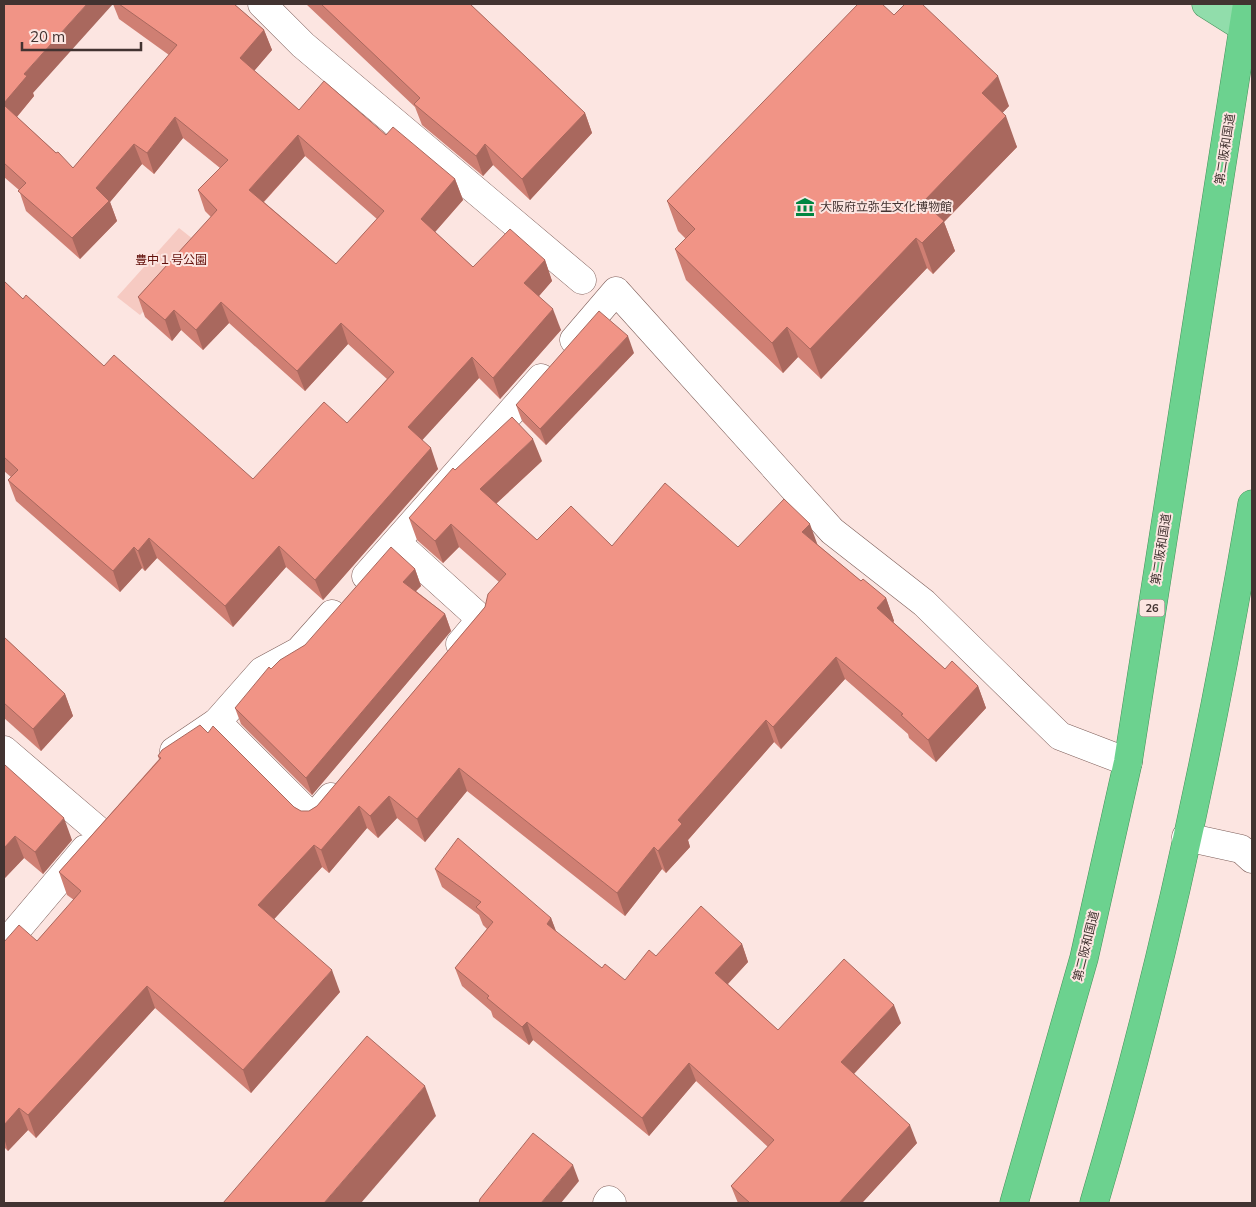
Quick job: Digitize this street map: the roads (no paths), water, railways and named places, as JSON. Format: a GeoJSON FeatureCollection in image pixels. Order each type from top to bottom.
{"type":"FeatureCollection","features":[{"type":"Feature","properties":{"kind":"highway","name":"第二阪和国道"},"geometry":{"type":"LineString","coordinates":[[1014,1203],[1084,958],[1128,762],[1248,22]]}},
{"type":"Feature","properties":{"kind":"highway"},"geometry":{"type":"LineString","coordinates":[[1094,1203],[1156,977],[1236,598],[1252,504]]}},
{"type":"Feature","properties":{"kind":"main road"},"geometry":{"type":"LineString","coordinates":[[1206,4],[1248,22]]}},
{"type":"Feature","properties":{"kind":"street"},"geometry":{"type":"LineString","coordinates":[[262,4],[304,45],[582,280]]}},
{"type":"Feature","properties":{"kind":"street"},"geometry":{"type":"LineString","coordinates":[[154,768],[217,722],[262,671],[299,651],[616,291],[832,531],[924,603],[1060,736],[1128,762]]}},
{"type":"Feature","properties":{"kind":"street"},"geometry":{"type":"LineString","coordinates":[[396,543],[481,619],[444,663]]}},
{"type":"Feature","properties":{"kind":"street"},"geometry":{"type":"LineString","coordinates":[[217,722],[313,818],[344,781]]}},
{"type":"Feature","properties":{"kind":"street"},"geometry":{"type":"LineString","coordinates":[[4,750],[100,832]]}},
{"type":"Feature","properties":{"kind":"street"},"geometry":{"type":"LineString","coordinates":[[5,940],[118,811]]}},
{"type":"Feature","properties":{"kind":"street"},"geometry":{"type":"LineString","coordinates":[[1186,838],[1241,849],[1252,859]]}},
{"type":"Feature","properties":{"kind":"street"},"geometry":{"type":"LineString","coordinates":[[607,1203],[609,1200],[612,1203]]}},
{"type":"Feature","properties":{"kind":"place","name":"大阪府立弥生文化博物館"},"geometry":{"type":"Point","coordinates":[805,207]}},
{"type":"Feature","properties":{"kind":"park label","name":"豊中１号公園"},"geometry":{"type":"Point","coordinates":[171,260]}}]}
